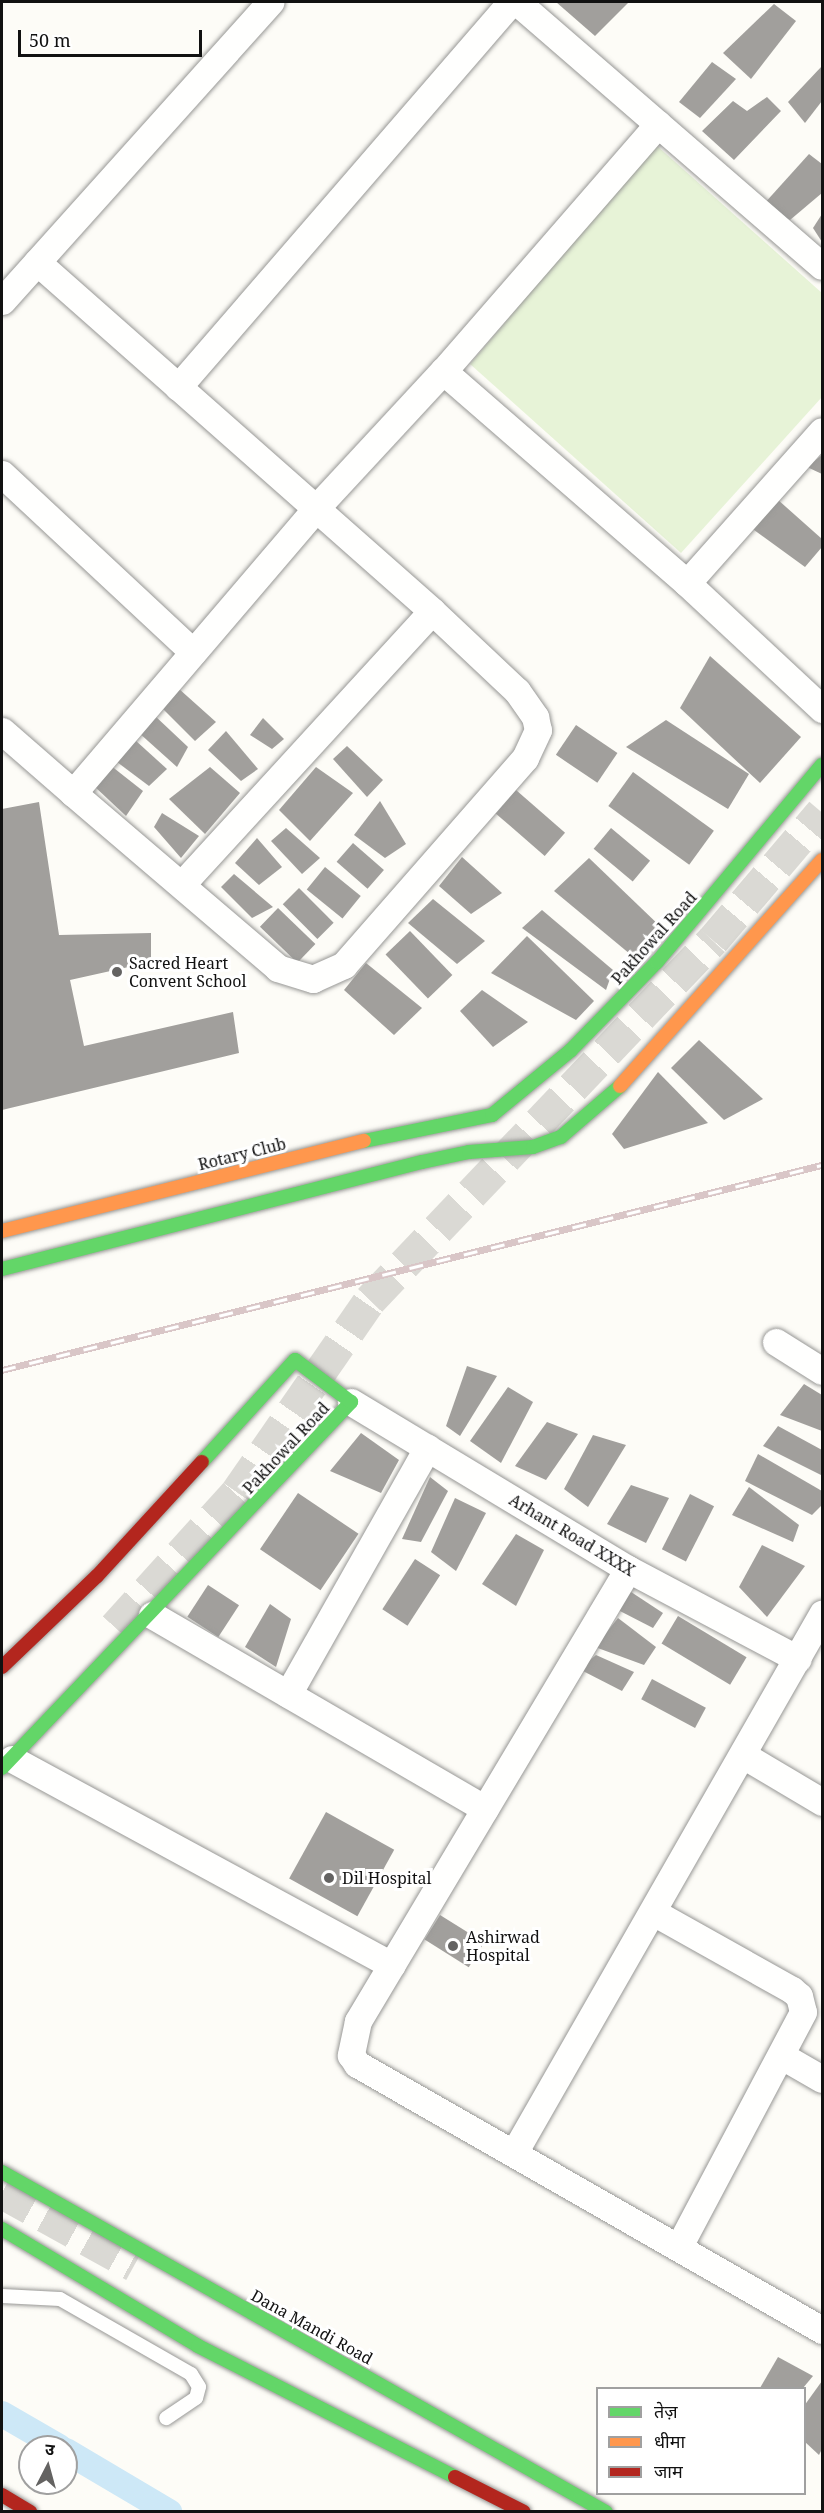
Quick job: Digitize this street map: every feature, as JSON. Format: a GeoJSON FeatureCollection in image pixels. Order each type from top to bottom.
{"type":"FeatureCollection","features":[{"type":"Feature","properties":{"kind":"street"},"geometry":{"type":"LineString","coordinates":[[2,301],[270,2]]}},
{"type":"Feature","properties":{"kind":"street"},"geometry":{"type":"LineString","coordinates":[[178,387],[511,2]]}},
{"type":"Feature","properties":{"kind":"street"},"geometry":{"type":"LineString","coordinates":[[517,2],[822,266]]}},
{"type":"Feature","properties":{"kind":"street"},"geometry":{"type":"LineString","coordinates":[[73,793],[317,507],[443,371],[657,124]]}},
{"type":"Feature","properties":{"kind":"street"},"geometry":{"type":"LineString","coordinates":[[2,731],[278,968],[313,979],[344,965],[525,758],[536,737],[535,717],[517,691],[317,507],[37,262]]}},
{"type":"Feature","properties":{"kind":"street"},"geometry":{"type":"LineString","coordinates":[[443,371],[687,583],[822,709]]}},
{"type":"Feature","properties":{"kind":"street"},"geometry":{"type":"LineString","coordinates":[[687,583],[822,431]]}},
{"type":"Feature","properties":{"kind":"street"},"geometry":{"type":"LineString","coordinates":[[2,474],[193,652]]}},
{"type":"Feature","properties":{"kind":"street"},"geometry":{"type":"LineString","coordinates":[[182,884],[432,611]]}},
{"type":"Feature","properties":{"kind":"street","name":"Pakhowal Road"},"geometry":{"type":"LineString","coordinates":[[492,1115],[571,1050],[657,962],[822,765]]}},
{"type":"Feature","properties":{"kind":"street"},"geometry":{"type":"LineString","coordinates":[[2,1269],[422,1162],[469,1152],[533,1147],[561,1137],[604,1103],[642,1064],[822,860]]}},
{"type":"Feature","properties":{"kind":"street","name":"Rotary Club"},"geometry":{"type":"LineString","coordinates":[[2,1232],[418,1128],[492,1115]]}},
{"type":"Feature","properties":{"kind":"street"},"geometry":{"type":"LineString","coordinates":[[418,1128],[422,1162]]}},
{"type":"Feature","properties":{"kind":"street"},"geometry":{"type":"LineString","coordinates":[[776,1342],[822,1371]]}},
{"type":"Feature","properties":{"kind":"street","name":"Pakhowal Road"},"geometry":{"type":"LineString","coordinates":[[2,1667],[97,1576],[295,1360],[351,1402],[152,1615],[7,1764]]}},
{"type":"Feature","properties":{"kind":"street","name":"Arhant Road XXXX"},"geometry":{"type":"LineString","coordinates":[[351,1402],[627,1569],[798,1659]]}},
{"type":"Feature","properties":{"kind":"street"},"geometry":{"type":"LineString","coordinates":[[288,1694],[428,1448]]}},
{"type":"Feature","properties":{"kind":"street"},"geometry":{"type":"LineString","coordinates":[[627,1569],[392,1965],[353,2033],[350,2046],[357,2064],[515,2151],[822,2330]]}},
{"type":"Feature","properties":{"kind":"street"},"geometry":{"type":"LineString","coordinates":[[515,2151],[822,1614]]}},
{"type":"Feature","properties":{"kind":"street"},"geometry":{"type":"LineString","coordinates":[[152,1615],[485,1809]]}},
{"type":"Feature","properties":{"kind":"street"},"geometry":{"type":"LineString","coordinates":[[743,1755],[822,1802]]}},
{"type":"Feature","properties":{"kind":"street"},"geometry":{"type":"LineString","coordinates":[[7,1764],[392,1965]]}},
{"type":"Feature","properties":{"kind":"street"},"geometry":{"type":"LineString","coordinates":[[653,1912],[799,1996],[802,2020],[679,2247]]}},
{"type":"Feature","properties":{"kind":"street"},"geometry":{"type":"LineString","coordinates":[[782,2056],[822,2079]]}},
{"type":"Feature","properties":{"kind":"street","name":"Dana Mandi Road"},"geometry":{"type":"LineString","coordinates":[[2,2172],[606,2511]]}},
{"type":"Feature","properties":{"kind":"street"},"geometry":{"type":"LineString","coordinates":[[2,2229],[198,2346],[524,2511]]}},
{"type":"Feature","properties":{"kind":"street"},"geometry":{"type":"LineString","coordinates":[[314,2365],[357,2388],[386,2388]]}},
{"type":"Feature","properties":{"kind":"street"},"geometry":{"type":"LineString","coordinates":[[369,2417],[377,2437]]}},
{"type":"Feature","properties":{"kind":"street"},"geometry":{"type":"LineString","coordinates":[[2,2495],[30,2511]]}},
{"type":"Feature","properties":{"kind":"lane"},"geometry":{"type":"LineString","coordinates":[[2,2296],[60,2299],[191,2374],[199,2387],[196,2398],[166,2418]]}},
{"type":"Feature","properties":{"kind":"green space"},"geometry":{"type":"Polygon","coordinates":[[[655,144],[822,293],[822,397],[681,553],[470,364],[655,144]]]}},
{"type":"Feature","properties":{"kind":"building"},"geometry":{"type":"Polygon","coordinates":[[[556,2],[629,2],[595,36],[556,2]]]}},
{"type":"Feature","properties":{"kind":"building"},"geometry":{"type":"Polygon","coordinates":[[[774,4],[796,21],[751,79],[723,53],[774,4]]]}},
{"type":"Feature","properties":{"kind":"building"},"geometry":{"type":"Polygon","coordinates":[[[712,62],[736,79],[700,118],[679,102],[712,62]]]}},
{"type":"Feature","properties":{"kind":"building"},"geometry":{"type":"Polygon","coordinates":[[[822,66],[822,101],[805,123],[788,102],[822,66]]]}},
{"type":"Feature","properties":{"kind":"building"},"geometry":{"type":"Polygon","coordinates":[[[767,97],[781,111],[734,160],[702,131],[733,101],[747,111],[767,97]]]}},
{"type":"Feature","properties":{"kind":"building"},"geometry":{"type":"Polygon","coordinates":[[[809,154],[822,164],[822,193],[790,220],[763,205],[809,154]]]}},
{"type":"Feature","properties":{"kind":"building"},"geometry":{"type":"Polygon","coordinates":[[[822,214],[822,242],[813,228],[822,214]]]}},
{"type":"Feature","properties":{"kind":"building"},"geometry":{"type":"Polygon","coordinates":[[[822,455],[822,474],[807,467],[822,455]]]}},
{"type":"Feature","properties":{"kind":"building"},"geometry":{"type":"Polygon","coordinates":[[[777,499],[822,539],[822,547],[805,567],[750,527],[777,499]]]}},
{"type":"Feature","properties":{"kind":"building"},"geometry":{"type":"Polygon","coordinates":[[[710,656],[801,737],[760,783],[680,708],[710,656]]]}},
{"type":"Feature","properties":{"kind":"building"},"geometry":{"type":"Polygon","coordinates":[[[178,688],[216,722],[195,741],[162,708],[178,688]]]}},
{"type":"Feature","properties":{"kind":"building"},"geometry":{"type":"Polygon","coordinates":[[[154,715],[188,747],[177,767],[138,732],[154,715]]]}},
{"type":"Feature","properties":{"kind":"building"},"geometry":{"type":"Polygon","coordinates":[[[263,718],[284,739],[272,749],[250,735],[263,718]]]}},
{"type":"Feature","properties":{"kind":"building"},"geometry":{"type":"Polygon","coordinates":[[[666,720],[749,774],[728,809],[626,747],[666,720]]]}},
{"type":"Feature","properties":{"kind":"building"},"geometry":{"type":"Polygon","coordinates":[[[576,725],[617,753],[597,783],[556,755],[576,725]]]}},
{"type":"Feature","properties":{"kind":"building"},"geometry":{"type":"Polygon","coordinates":[[[226,731],[258,769],[241,781],[208,750],[226,731]]]}},
{"type":"Feature","properties":{"kind":"building"},"geometry":{"type":"Polygon","coordinates":[[[135,740],[167,769],[149,786],[113,759],[135,740]]]}},
{"type":"Feature","properties":{"kind":"building"},"geometry":{"type":"Polygon","coordinates":[[[347,746],[383,780],[367,797],[333,759],[347,746]]]}},
{"type":"Feature","properties":{"kind":"building"},"geometry":{"type":"Polygon","coordinates":[[[110,765],[143,791],[126,816],[94,786],[110,765]]]}},
{"type":"Feature","properties":{"kind":"building"},"geometry":{"type":"Polygon","coordinates":[[[210,767],[240,793],[205,834],[169,799],[210,767]]]}},
{"type":"Feature","properties":{"kind":"building"},"geometry":{"type":"Polygon","coordinates":[[[316,767],[353,793],[310,841],[279,810],[316,767]]]}},
{"type":"Feature","properties":{"kind":"building"},"geometry":{"type":"Polygon","coordinates":[[[633,772],[714,831],[689,865],[608,806],[633,772]]]}},
{"type":"Feature","properties":{"kind":"building"},"geometry":{"type":"Polygon","coordinates":[[[516,790],[565,833],[545,856],[496,813],[516,790]]]}},
{"type":"Feature","properties":{"kind":"building"},"geometry":{"type":"Polygon","coordinates":[[[380,801],[406,844],[385,858],[354,835],[380,801]]]}},
{"type":"Feature","properties":{"kind":"building"},"geometry":{"type":"Polygon","coordinates":[[[39,802],[59,935],[151,933],[151,962],[70,980],[84,1046],[233,1012],[239,1053],[2,1110],[2,809],[39,802]]]}},
{"type":"Feature","properties":{"kind":"building"},"geometry":{"type":"Polygon","coordinates":[[[162,813],[199,836],[181,858],[154,827],[162,813]]]}},
{"type":"Feature","properties":{"kind":"building"},"geometry":{"type":"Polygon","coordinates":[[[286,828],[320,858],[302,874],[271,841],[286,828]]]}},
{"type":"Feature","properties":{"kind":"building"},"geometry":{"type":"Polygon","coordinates":[[[611,828],[650,861],[633,881],[594,849],[611,828]]]}},
{"type":"Feature","properties":{"kind":"building"},"geometry":{"type":"Polygon","coordinates":[[[257,838],[282,867],[259,885],[235,863],[257,838]]]}},
{"type":"Feature","properties":{"kind":"building"},"geometry":{"type":"Polygon","coordinates":[[[353,843],[384,870],[368,889],[337,862],[353,843]]]}},
{"type":"Feature","properties":{"kind":"building"},"geometry":{"type":"Polygon","coordinates":[[[462,857],[502,893],[471,914],[439,886],[462,857]]]}},
{"type":"Feature","properties":{"kind":"building"},"geometry":{"type":"Polygon","coordinates":[[[589,858],[664,930],[636,959],[554,891],[589,858]]]}},
{"type":"Feature","properties":{"kind":"building"},"geometry":{"type":"Polygon","coordinates":[[[325,867],[361,896],[342,918],[307,890],[325,867]]]}},
{"type":"Feature","properties":{"kind":"building"},"geometry":{"type":"Polygon","coordinates":[[[234,874],[273,907],[252,918],[221,887],[234,874]]]}},
{"type":"Feature","properties":{"kind":"building"},"geometry":{"type":"Polygon","coordinates":[[[299,888],[334,923],[317,939],[283,904],[299,888]]]}},
{"type":"Feature","properties":{"kind":"building"},"geometry":{"type":"Polygon","coordinates":[[[433,899],[485,941],[457,964],[408,923],[433,899]]]}},
{"type":"Feature","properties":{"kind":"building"},"geometry":{"type":"Polygon","coordinates":[[[278,908],[315,944],[297,963],[260,927],[278,908]]]}},
{"type":"Feature","properties":{"kind":"building"},"geometry":{"type":"Polygon","coordinates":[[[542,910],[613,970],[606,990],[522,928],[542,910]]]}},
{"type":"Feature","properties":{"kind":"building"},"geometry":{"type":"Polygon","coordinates":[[[410,931],[452,975],[428,998],[386,955],[410,931]]]}},
{"type":"Feature","properties":{"kind":"building"},"geometry":{"type":"Polygon","coordinates":[[[527,936],[594,1001],[576,1020],[491,973],[527,936]]]}},
{"type":"Feature","properties":{"kind":"building"},"geometry":{"type":"Polygon","coordinates":[[[366,963],[422,1008],[394,1035],[344,990],[366,963]]]}},
{"type":"Feature","properties":{"kind":"building"},"geometry":{"type":"Polygon","coordinates":[[[482,990],[528,1022],[493,1047],[460,1011],[482,990]]]}},
{"type":"Feature","properties":{"kind":"building"},"geometry":{"type":"Polygon","coordinates":[[[699,1040],[763,1099],[724,1120],[671,1068],[699,1040]]]}},
{"type":"Feature","properties":{"kind":"building"},"geometry":{"type":"Polygon","coordinates":[[[658,1072],[708,1123],[624,1149],[612,1134],[658,1072]]]}},
{"type":"Feature","properties":{"kind":"building"},"geometry":{"type":"Polygon","coordinates":[[[467,1366],[497,1376],[460,1436],[446,1426],[467,1366]]]}},
{"type":"Feature","properties":{"kind":"building"},"geometry":{"type":"Polygon","coordinates":[[[804,1384],[822,1395],[822,1431],[780,1415],[804,1384]]]}},
{"type":"Feature","properties":{"kind":"building"},"geometry":{"type":"Polygon","coordinates":[[[508,1387],[533,1402],[501,1463],[470,1441],[508,1387]]]}},
{"type":"Feature","properties":{"kind":"building"},"geometry":{"type":"Polygon","coordinates":[[[547,1422],[578,1434],[546,1480],[515,1466],[547,1422]]]}},
{"type":"Feature","properties":{"kind":"building"},"geometry":{"type":"Polygon","coordinates":[[[778,1426],[822,1450],[821,1475],[763,1446],[778,1426]]]}},
{"type":"Feature","properties":{"kind":"building"},"geometry":{"type":"Polygon","coordinates":[[[361,1433],[399,1460],[381,1493],[330,1471],[361,1433]]]}},
{"type":"Feature","properties":{"kind":"building"},"geometry":{"type":"Polygon","coordinates":[[[593,1435],[626,1445],[588,1507],[564,1489],[593,1435]]]}},
{"type":"Feature","properties":{"kind":"building"},"geometry":{"type":"Polygon","coordinates":[[[758,1454],[822,1491],[822,1505],[812,1515],[745,1481],[758,1454]]]}},
{"type":"Feature","properties":{"kind":"building"},"geometry":{"type":"Polygon","coordinates":[[[430,1477],[448,1491],[421,1542],[402,1539],[430,1477]]]}},
{"type":"Feature","properties":{"kind":"building"},"geometry":{"type":"Polygon","coordinates":[[[631,1485],[669,1498],[646,1543],[607,1524],[631,1485]]]}},
{"type":"Feature","properties":{"kind":"building"},"geometry":{"type":"Polygon","coordinates":[[[749,1487],[799,1525],[793,1542],[732,1515],[749,1487]]]}},
{"type":"Feature","properties":{"kind":"building"},"geometry":{"type":"Polygon","coordinates":[[[298,1493],[359,1534],[320,1590],[260,1549],[298,1493]]]}},
{"type":"Feature","properties":{"kind":"building"},"geometry":{"type":"Polygon","coordinates":[[[690,1494],[714,1506],[686,1562],[662,1549],[690,1494]]]}},
{"type":"Feature","properties":{"kind":"building"},"geometry":{"type":"Polygon","coordinates":[[[455,1498],[486,1513],[456,1571],[431,1552],[455,1498]]]}},
{"type":"Feature","properties":{"kind":"building"},"geometry":{"type":"Polygon","coordinates":[[[516,1534],[544,1550],[516,1606],[482,1584],[516,1534]]]}},
{"type":"Feature","properties":{"kind":"building"},"geometry":{"type":"Polygon","coordinates":[[[762,1545],[805,1566],[767,1617],[739,1587],[762,1545]]]}},
{"type":"Feature","properties":{"kind":"building"},"geometry":{"type":"Polygon","coordinates":[[[415,1559],[440,1575],[407,1626],[382,1609],[415,1559]]]}},
{"type":"Feature","properties":{"kind":"building"},"geometry":{"type":"Polygon","coordinates":[[[208,1585],[239,1605],[218,1637],[187,1617],[208,1585]]]}},
{"type":"Feature","properties":{"kind":"building"},"geometry":{"type":"Polygon","coordinates":[[[625,1588],[663,1613],[653,1628],[618,1610],[625,1588]]]}},
{"type":"Feature","properties":{"kind":"building"},"geometry":{"type":"Polygon","coordinates":[[[270,1604],[291,1619],[276,1667],[245,1647],[270,1604]]]}},
{"type":"Feature","properties":{"kind":"building"},"geometry":{"type":"Polygon","coordinates":[[[678,1616],[747,1657],[730,1685],[662,1643],[678,1616]]]}},
{"type":"Feature","properties":{"kind":"building"},"geometry":{"type":"Polygon","coordinates":[[[618,1618],[656,1647],[644,1665],[595,1647],[618,1618]]]}},
{"type":"Feature","properties":{"kind":"building"},"geometry":{"type":"Polygon","coordinates":[[[596,1655],[634,1672],[622,1691],[579,1669],[596,1655]]]}},
{"type":"Feature","properties":{"kind":"building"},"geometry":{"type":"Polygon","coordinates":[[[652,1679],[706,1708],[695,1728],[641,1699],[652,1679]]]}},
{"type":"Feature","properties":{"kind":"building"},"geometry":{"type":"Polygon","coordinates":[[[326,1812],[394,1850],[357,1916],[289,1878],[326,1812]]]}},
{"type":"Feature","properties":{"kind":"building"},"geometry":{"type":"Polygon","coordinates":[[[440,1915],[484,1943],[469,1967],[425,1940],[440,1915]]]}},
{"type":"Feature","properties":{"kind":"building"},"geometry":{"type":"Polygon","coordinates":[[[778,2357],[813,2376],[804,2387],[761,2387],[778,2357]]]}},
{"type":"Feature","properties":{"kind":"building"},"geometry":{"type":"Polygon","coordinates":[[[822,2381],[822,2449],[819,2455],[806,2443],[806,2403],[822,2381]]]}},
{"type":"Feature","properties":{"kind":"waterway"},"geometry":{"type":"LineString","coordinates":[[2,2414],[38,2435]]}},
{"type":"Feature","properties":{"kind":"waterway"},"geometry":{"type":"LineString","coordinates":[[78,2458],[169,2512]]}},
{"type":"Feature","properties":{"kind":"tunnel"},"geometry":{"type":"LineString","coordinates":[[115,1627],[237,1492],[370,1300],[713,940],[822,812]]}},
{"type":"Feature","properties":{"kind":"tunnel"},"geometry":{"type":"LineString","coordinates":[[2,2192],[134,2265]]}},
{"type":"Feature","properties":{"kind":"railway"},"geometry":{"type":"LineString","coordinates":[[2,1370],[822,1165]]}},
{"type":"Feature","properties":{"kind":"traffic: fast"},"geometry":{"type":"LineString","coordinates":[[364,1141],[492,1115],[571,1050],[657,962],[822,765]]}},
{"type":"Feature","properties":{"kind":"traffic: fast"},"geometry":{"type":"LineString","coordinates":[[2,1269],[422,1162],[469,1152],[533,1147],[561,1137],[620,1086]]}},
{"type":"Feature","properties":{"kind":"traffic: fast"},"geometry":{"type":"LineString","coordinates":[[2,1768],[351,1402],[295,1360],[202,1462]]}},
{"type":"Feature","properties":{"kind":"traffic: fast"},"geometry":{"type":"LineString","coordinates":[[2,2172],[606,2512]]}},
{"type":"Feature","properties":{"kind":"traffic: fast"},"geometry":{"type":"LineString","coordinates":[[2,2229],[198,2346],[455,2477]]}},
{"type":"Feature","properties":{"kind":"traffic: slow"},"geometry":{"type":"LineString","coordinates":[[620,1086],[822,860]]}},
{"type":"Feature","properties":{"kind":"traffic: slow"},"geometry":{"type":"LineString","coordinates":[[2,1231],[364,1141]]}},
{"type":"Feature","properties":{"kind":"traffic: jam"},"geometry":{"type":"LineString","coordinates":[[2,1667],[97,1576],[202,1462]]}},
{"type":"Feature","properties":{"kind":"traffic: jam"},"geometry":{"type":"LineString","coordinates":[[455,2477],[524,2512]]}},
{"type":"Feature","properties":{"kind":"traffic: jam"},"geometry":{"type":"LineString","coordinates":[[2,2495],[30,2512]]}},
{"type":"Feature","properties":{"kind":"place","name":"Sacred Heart Convent School"},"geometry":{"type":"Point","coordinates":[117,972]}},
{"type":"Feature","properties":{"kind":"place","name":"Dil Hospital"},"geometry":{"type":"Point","coordinates":[329,1878]}},
{"type":"Feature","properties":{"kind":"place","name":"Ashirwad Hospital"},"geometry":{"type":"Point","coordinates":[453,1946]}}]}
